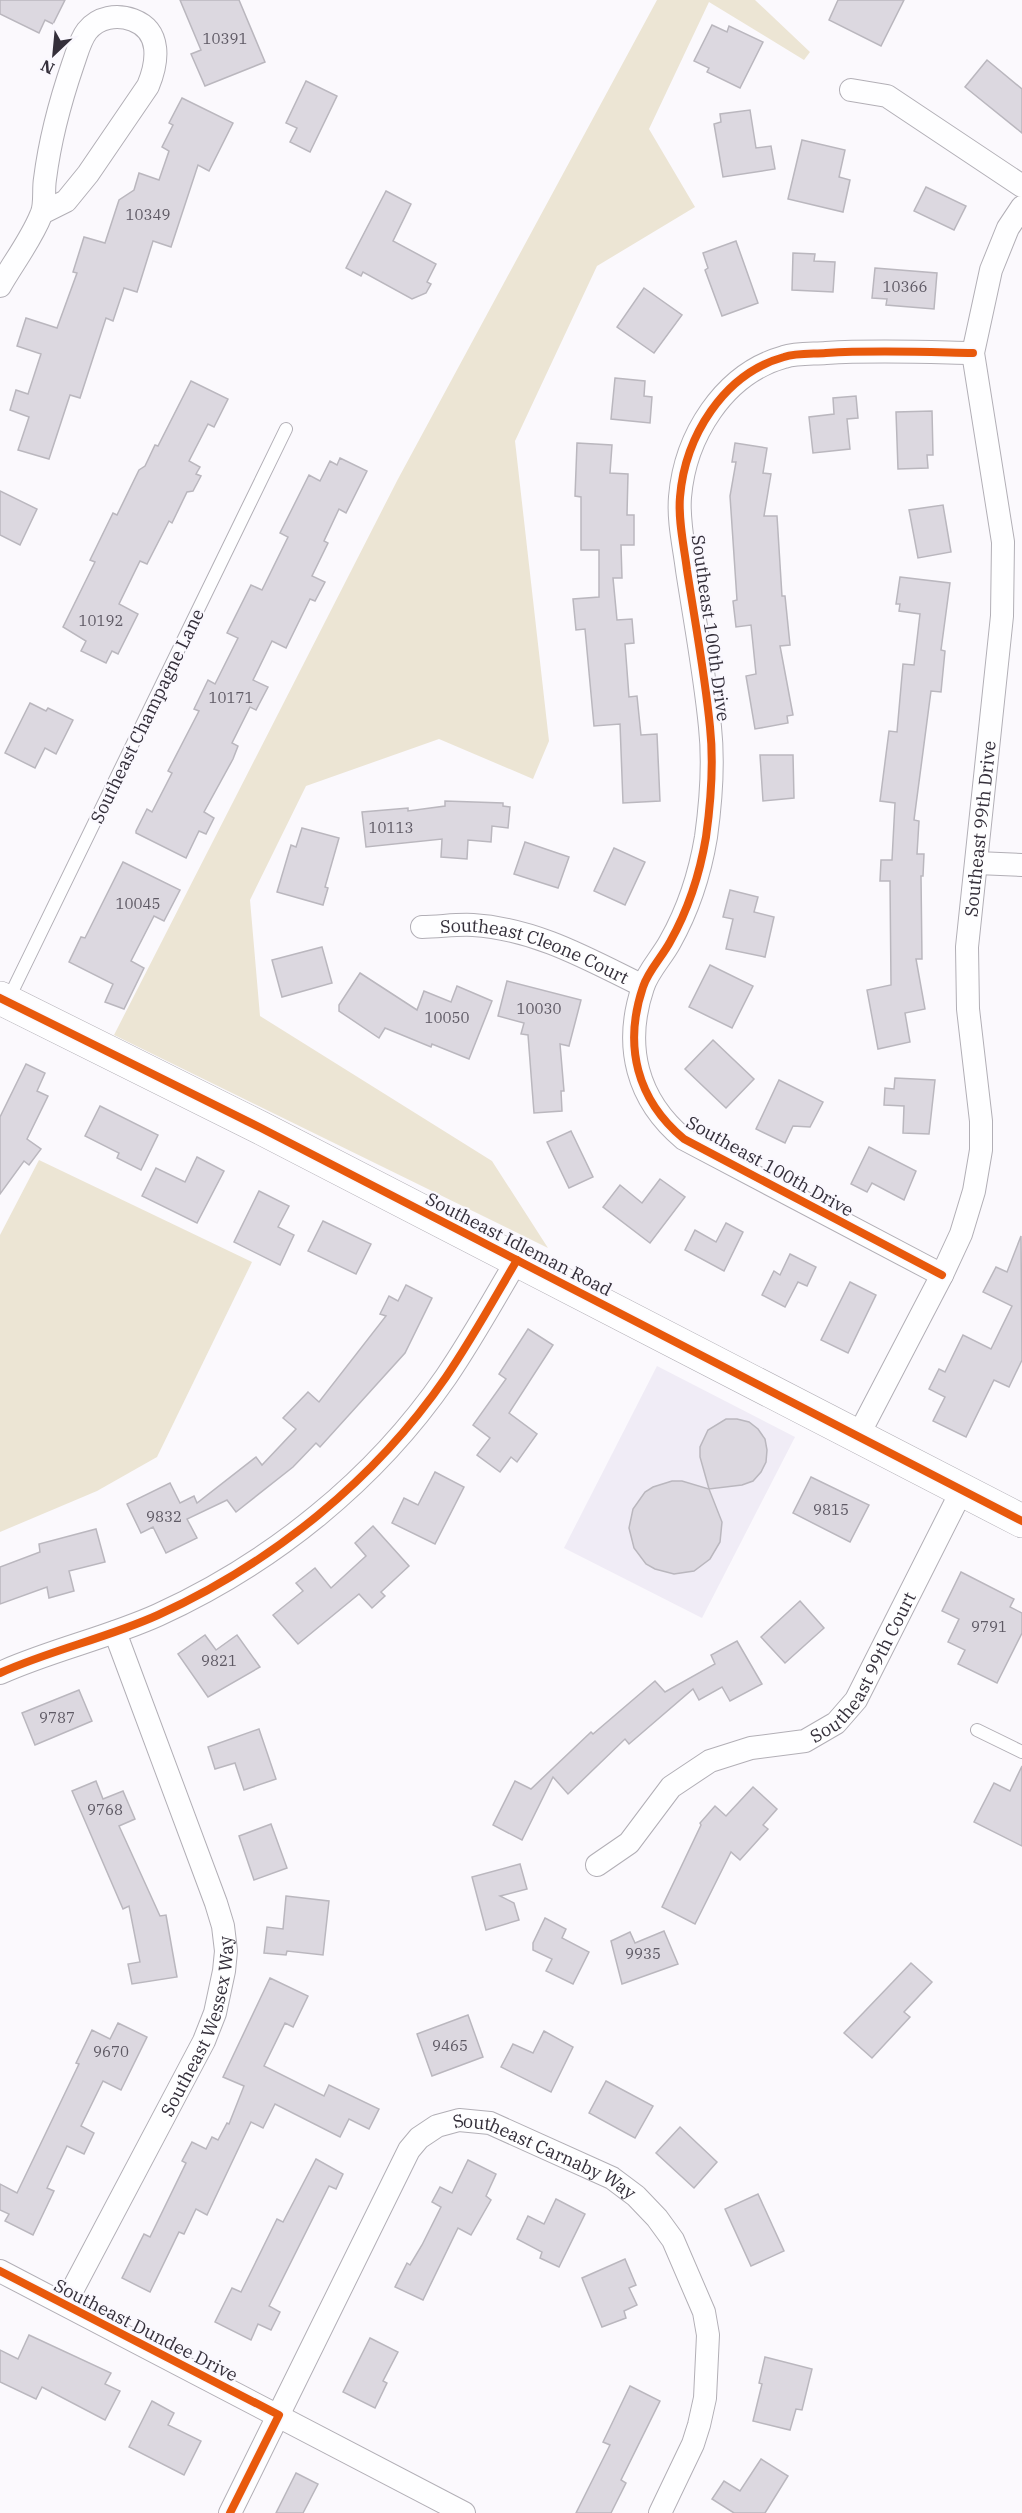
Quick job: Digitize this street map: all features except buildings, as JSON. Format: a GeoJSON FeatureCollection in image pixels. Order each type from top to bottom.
{"type":"FeatureCollection","features":[{"type":"Feature","properties":{"kind":"main road","name":"Southeast Idleman Road"},"geometry":{"type":"LineString","coordinates":[[3,1006],[261,1128],[1022,1521]]}},
{"type":"Feature","properties":{"kind":"street"},"geometry":{"type":"LineString","coordinates":[[0,286],[42,213],[44,184],[58,108],[87,30],[100,21],[117,16],[135,20],[150,33],[156,48],[153,72],[148,86],[88,174],[66,201],[42,213]]}},
{"type":"Feature","properties":{"kind":"street"},"geometry":{"type":"LineString","coordinates":[[851,90],[887,96],[1022,186]]}},
{"type":"Feature","properties":{"kind":"street","name":"Southeast 99th Drive"},"geometry":{"type":"LineString","coordinates":[[858,1436],[961,1234],[974,1191],[981,1150],[981,1121],[968,1009],[967,947],[1002,616],[1003,542],[973,353],[991,270],[1008,228],[1022,207]]}},
{"type":"Feature","properties":{"kind":"street","name":"Southeast 100th Drive"},"geometry":{"type":"LineString","coordinates":[[942,1275],[698,1148],[669,1127],[647,1095],[635,1058],[634,1039],[643,986],[672,940],[693,891],[705,840],[711,795],[710,727],[680,517],[682,480],[700,428],[716,403],[738,382],[763,365],[785,356],[848,352],[973,353]]}},
{"type":"Feature","properties":{"kind":"street"},"geometry":{"type":"LineString","coordinates":[[977,863],[1022,865]]}},
{"type":"Feature","properties":{"kind":"street","name":"Southeast Cleone Court"},"geometry":{"type":"LineString","coordinates":[[422,927],[472,925],[536,937],[564,947],[643,986]]}},
{"type":"Feature","properties":{"kind":"street"},"geometry":{"type":"LineString","coordinates":[[0,1673],[159,1614],[240,1570],[287,1539],[336,1500],[401,1433],[445,1379],[517,1260]]}},
{"type":"Feature","properties":{"kind":"street","name":"Southeast 99th Court"},"geometry":{"type":"LineString","coordinates":[[597,1865],[629,1843],[671,1787],[710,1761],[751,1748],[805,1742],[836,1723],[856,1700],[962,1490]]}},
{"type":"Feature","properties":{"kind":"street","name":"Southeast Wessex Way"},"geometry":{"type":"LineString","coordinates":[[65,2304],[204,2041],[220,1991],[226,1951],[223,1926],[216,1903],[115,1632]]}},
{"type":"Feature","properties":{"kind":"street","name":"Southeast Carnaby Way"},"geometry":{"type":"LineString","coordinates":[[230,2513],[409,2150],[419,2138],[437,2126],[459,2120],[490,2123],[612,2178],[636,2196],[657,2218],[673,2240],[704,2312],[708,2335],[705,2398],[693,2444],[660,2513]]}},
{"type":"Feature","properties":{"kind":"street","name":"Southeast Dundee Drive"},"geometry":{"type":"LineString","coordinates":[[0,2271],[464,2513]]}},
{"type":"Feature","properties":{"kind":"lane","name":"Southeast Champagne Lane"},"geometry":{"type":"LineString","coordinates":[[3,1006],[286,429]]}},
{"type":"Feature","properties":{"kind":"lane"},"geometry":{"type":"LineString","coordinates":[[977,1730],[1022,1752]]}},
{"type":"Feature","properties":{"kind":"shaded area"},"geometry":{"type":"Polygon","coordinates":[[[657,0],[755,0],[810,52],[804,60],[709,2],[649,129],[695,207],[597,266],[515,441],[549,741],[533,779],[439,739],[306,786],[250,900],[260,1016],[492,1161],[548,1248],[114,1035],[398,479],[657,0]]]}},
{"type":"Feature","properties":{"kind":"shaded area"},"geometry":{"type":"Polygon","coordinates":[[[39,1160],[252,1262],[157,1457],[97,1491],[0,1532],[0,1235],[39,1160]]]}},
{"type":"Feature","properties":{"kind":"shaded area"},"geometry":{"type":"Polygon","coordinates":[[[657,1366],[795,1437],[702,1618],[564,1548],[657,1366]]]}},
{"type":"Feature","properties":{"kind":"cycle path"},"geometry":{"type":"LineString","coordinates":[[942,1275],[684,1139],[668,1124],[645,1089],[638,1070],[634,1030],[645,981],[667,948],[697,878],[709,810],[712,769],[710,727],[680,515],[683,474],[699,431],[711,411],[743,378],[762,365],[784,357],[799,354],[863,352],[973,353]]}},
{"type":"Feature","properties":{"kind":"cycle path"},"geometry":{"type":"LineString","coordinates":[[0,998],[261,1128],[1022,1521]]}},
{"type":"Feature","properties":{"kind":"cycle path"},"geometry":{"type":"LineString","coordinates":[[0,1673],[158,1615],[241,1570],[281,1544],[318,1515],[354,1484],[418,1415],[456,1363],[517,1260]]}},
{"type":"Feature","properties":{"kind":"cycle path"},"geometry":{"type":"LineString","coordinates":[[0,2271],[279,2415],[230,2513]]}}]}
